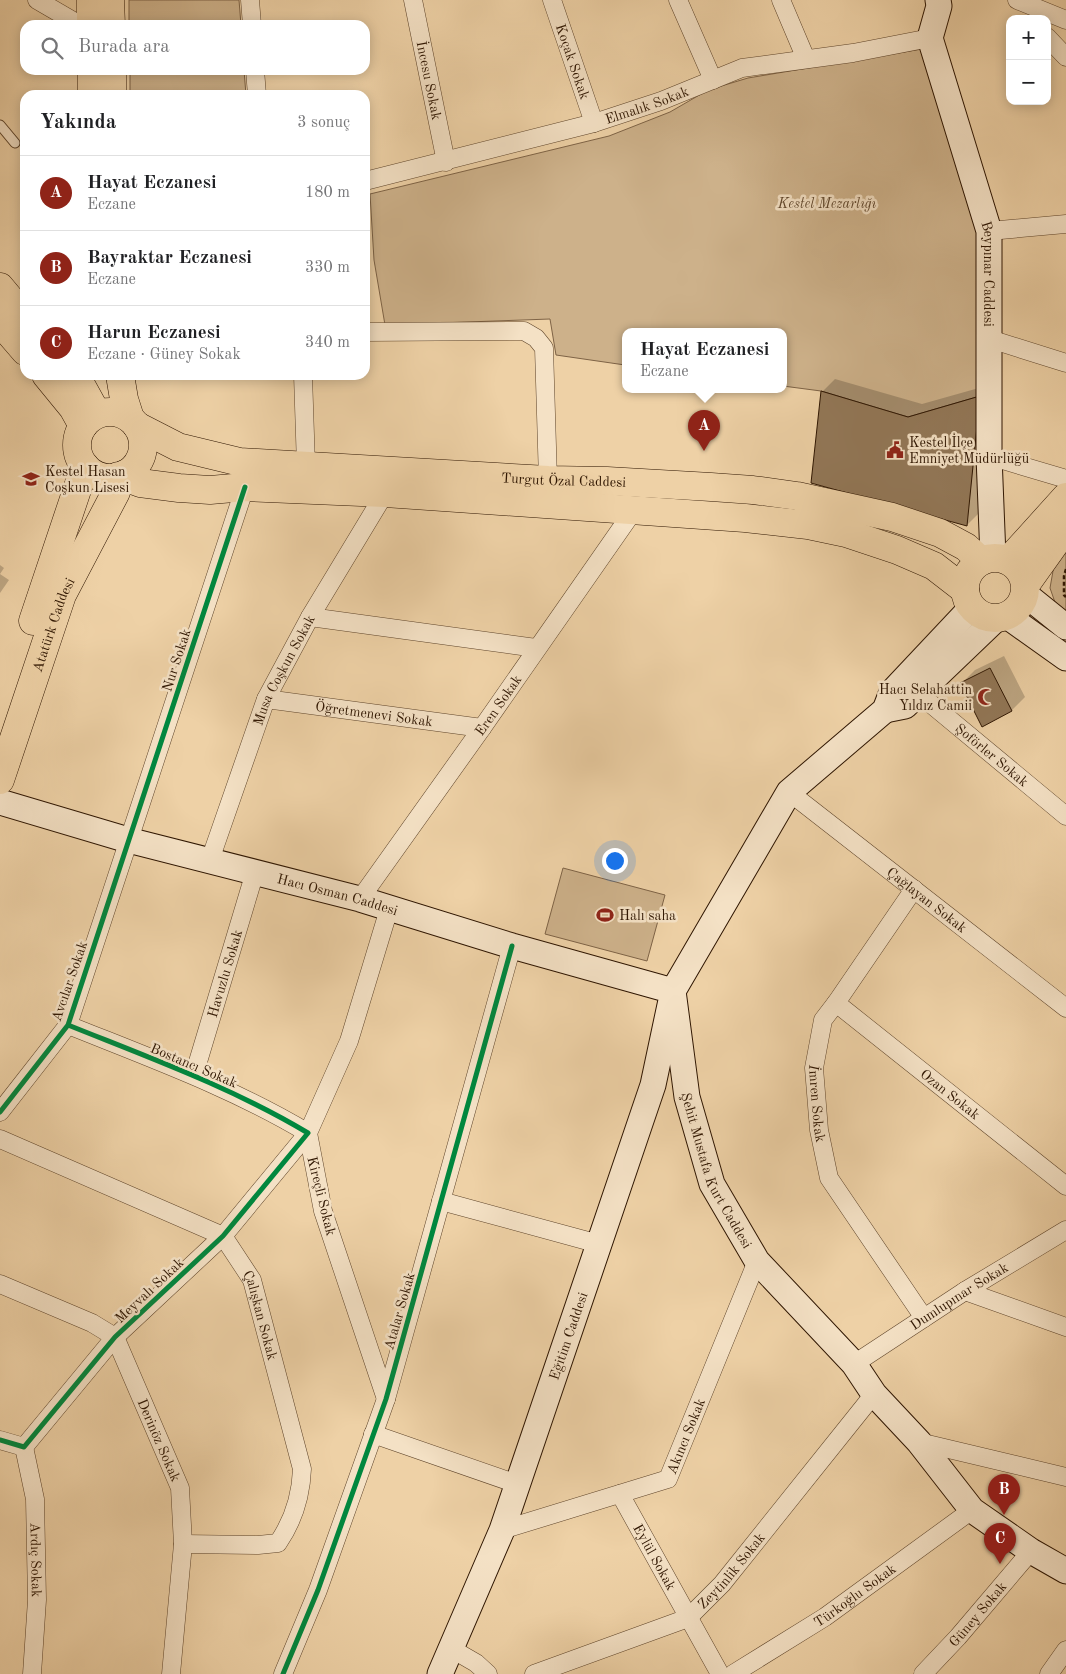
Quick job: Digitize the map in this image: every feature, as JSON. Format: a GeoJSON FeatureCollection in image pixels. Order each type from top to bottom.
{"type":"FeatureCollection","features":[{"type":"Feature","properties":{"kind":"main road"},"geometry":{"type":"LineString","coordinates":[[91,0],[91,20]]}},
{"type":"Feature","properties":{"kind":"main road"},"geometry":{"type":"LineString","coordinates":[[110,0],[111,20]]}},
{"type":"Feature","properties":{"kind":"main road"},"geometry":{"type":"LineString","coordinates":[[930,38],[939,6],[938,0]]}},
{"type":"Feature","properties":{"kind":"main road","name":"Beypınar Caddesi"},"geometry":{"type":"LineString","coordinates":[[930,38],[988,232],[990,456],[994,559]]}},
{"type":"Feature","properties":{"kind":"main road"},"geometry":{"type":"LineString","coordinates":[[92,75],[92,90]]}},
{"type":"Feature","properties":{"kind":"main road"},"geometry":{"type":"LineString","coordinates":[[112,75],[112,90]]}},
{"type":"Feature","properties":{"kind":"main road"},"geometry":{"type":"LineString","coordinates":[[0,287],[20,311]]}},
{"type":"Feature","properties":{"kind":"main road"},"geometry":{"type":"LineString","coordinates":[[0,322],[20,345]]}},
{"type":"Feature","properties":{"kind":"main road"},"geometry":{"type":"LineString","coordinates":[[50,380],[73,408],[95,418]]}},
{"type":"Feature","properties":{"kind":"main road"},"geometry":{"type":"LineString","coordinates":[[78,380],[82,385],[95,418]]}},
{"type":"Feature","properties":{"kind":"main road"},"geometry":{"type":"LineString","coordinates":[[95,418],[96,380]]}},
{"type":"Feature","properties":{"kind":"main road"},"geometry":{"type":"LineString","coordinates":[[121,380],[124,399],[142,436],[140,458],[134,467],[121,475],[103,477],[93,473],[85,466],[79,457],[78,436],[95,418],[120,413],[134,422]]}},
{"type":"Feature","properties":{"kind":"main road","name":"Turgut Özal Caddesi"},"geometry":{"type":"LineString","coordinates":[[134,422],[178,447],[240,462],[548,480],[608,481],[711,487],[797,496],[892,517],[940,533],[994,559]]}},
{"type":"Feature","properties":{"kind":"main road","name":"Atatürk Caddesi"},"geometry":{"type":"LineString","coordinates":[[0,780],[8,717],[85,466]]}},
{"type":"Feature","properties":{"kind":"main road","name":"Turgut Özal Caddesi"},"geometry":{"type":"LineString","coordinates":[[121,475],[140,483],[179,488],[210,490],[245,487],[385,493],[634,510],[799,524],[846,533],[897,550],[934,566],[968,598]]}},
{"type":"Feature","properties":{"kind":"main road","name":"Atatürk Caddesi"},"geometry":{"type":"LineString","coordinates":[[8,717],[62,595],[116,492],[121,475]]}},
{"type":"Feature","properties":{"kind":"main road"},"geometry":{"type":"LineString","coordinates":[[1066,496],[994,559],[970,571],[966,580],[968,598],[979,614],[988,617],[1002,617],[1066,658]]}},
{"type":"Feature","properties":{"kind":"main road"},"geometry":{"type":"LineString","coordinates":[[1025,589],[1066,528]]}},
{"type":"Feature","properties":{"kind":"main road"},"geometry":{"type":"LineString","coordinates":[[885,710],[905,706],[1002,617],[1016,611],[1022,603],[1025,589],[1023,574],[1017,566],[994,559]]}},
{"type":"Feature","properties":{"kind":"main road"},"geometry":{"type":"LineString","coordinates":[[1025,589],[1066,628]]}},
{"type":"Feature","properties":{"kind":"main road"},"geometry":{"type":"LineString","coordinates":[[674,991],[789,792],[885,710],[892,692],[968,598]]}},
{"type":"Feature","properties":{"kind":"main road","name":"Hacı Osman Caddesi"},"geometry":{"type":"LineString","coordinates":[[0,802],[128,840],[389,908],[512,946],[674,991]]}},
{"type":"Feature","properties":{"kind":"main road","name":"Eğitim Caddesi"},"geometry":{"type":"LineString","coordinates":[[440,1674],[502,1530],[653,1085],[674,991]]}},
{"type":"Feature","properties":{"kind":"main road","name":"Şehit Mustafa Kurt Caddesi"},"geometry":{"type":"LineString","coordinates":[[674,991],[687,1097],[712,1184],[757,1261],[854,1364],[874,1394],[919,1442],[972,1510],[1031,1551],[1066,1571]]}},
{"type":"Feature","properties":{"kind":"street"},"geometry":{"type":"LineString","coordinates":[[37,0],[71,20]]}},
{"type":"Feature","properties":{"kind":"street"},"geometry":{"type":"LineString","coordinates":[[250,0],[252,20]]}},
{"type":"Feature","properties":{"kind":"street","name":"İncesu Sokak"},"geometry":{"type":"LineString","coordinates":[[412,0],[446,162]]}},
{"type":"Feature","properties":{"kind":"street","name":"Koçak Sokak"},"geometry":{"type":"LineString","coordinates":[[552,0],[594,123]]}},
{"type":"Feature","properties":{"kind":"street"},"geometry":{"type":"LineString","coordinates":[[678,0],[713,80]]}},
{"type":"Feature","properties":{"kind":"street"},"geometry":{"type":"LineString","coordinates":[[781,0],[806,59]]}},
{"type":"Feature","properties":{"kind":"street"},"geometry":{"type":"LineString","coordinates":[[1012,0],[1026,15]]}},
{"type":"Feature","properties":{"kind":"street"},"geometry":{"type":"LineString","coordinates":[[1017,0],[1066,20]]}},
{"type":"Feature","properties":{"kind":"street","name":"Elmalık Sokak"},"geometry":{"type":"LineString","coordinates":[[370,180],[594,123],[661,101],[742,68],[853,53],[930,38]]}},
{"type":"Feature","properties":{"kind":"street"},"geometry":{"type":"LineString","coordinates":[[1051,41],[1066,57]]}},
{"type":"Feature","properties":{"kind":"street"},"geometry":{"type":"LineString","coordinates":[[256,75],[257,90]]}},
{"type":"Feature","properties":{"kind":"street"},"geometry":{"type":"LineString","coordinates":[[988,232],[1066,224]]}},
{"type":"Feature","properties":{"kind":"street"},"geometry":{"type":"LineString","coordinates":[[370,332],[524,331],[536,338],[544,348],[548,480]]}},
{"type":"Feature","properties":{"kind":"street"},"geometry":{"type":"LineString","coordinates":[[990,339],[1066,363]]}},
{"type":"Feature","properties":{"kind":"street"},"geometry":{"type":"LineString","coordinates":[[303,380],[306,466]]}},
{"type":"Feature","properties":{"kind":"street"},"geometry":{"type":"LineString","coordinates":[[990,456],[1066,480]]}},
{"type":"Feature","properties":{"kind":"street","name":"Nur Sokak"},"geometry":{"type":"LineString","coordinates":[[128,840],[245,487]]}},
{"type":"Feature","properties":{"kind":"street","name":"Musa Coşkun Sokak"},"geometry":{"type":"LineString","coordinates":[[210,860],[266,699],[310,617],[385,493]]}},
{"type":"Feature","properties":{"kind":"street","name":"Eren Sokak"},"geometry":{"type":"LineString","coordinates":[[360,900],[634,510]]}},
{"type":"Feature","properties":{"kind":"street"},"geometry":{"type":"LineString","coordinates":[[310,617],[536,648]]}},
{"type":"Feature","properties":{"kind":"street","name":"Şoförler Sokak"},"geometry":{"type":"LineString","coordinates":[[919,694],[1066,816]]}},
{"type":"Feature","properties":{"kind":"street","name":"Öğretmenevi Sokak"},"geometry":{"type":"LineString","coordinates":[[266,699],[482,728]]}},
{"type":"Feature","properties":{"kind":"street","name":"Çağlayan Sokak"},"geometry":{"type":"LineString","coordinates":[[789,792],[1066,1008]]}},
{"type":"Feature","properties":{"kind":"street","name":"Avcılar Sokak"},"geometry":{"type":"LineString","coordinates":[[0,1112],[68,1025],[128,840]]}},
{"type":"Feature","properties":{"kind":"street","name":"Havuzlu Sokak"},"geometry":{"type":"LineString","coordinates":[[194,1075],[256,872]]}},
{"type":"Feature","properties":{"kind":"street","name":"İmren Sokak"},"geometry":{"type":"LineString","coordinates":[[914,889],[823,1020],[814,1068],[819,1130],[829,1178],[924,1318]]}},
{"type":"Feature","properties":{"kind":"street"},"geometry":{"type":"LineString","coordinates":[[308,1133],[349,1041],[389,908]]}},
{"type":"Feature","properties":{"kind":"street","name":"Atalar Sokak"},"geometry":{"type":"LineString","coordinates":[[283,1674],[318,1590],[386,1399],[512,946]]}},
{"type":"Feature","properties":{"kind":"street","name":"Ozan Sokak"},"geometry":{"type":"LineString","coordinates":[[836,1003],[1066,1186]]}},
{"type":"Feature","properties":{"kind":"street","name":"Bostancı Sokak"},"geometry":{"type":"LineString","coordinates":[[68,1025],[194,1075],[275,1113],[308,1133]]}},
{"type":"Feature","properties":{"kind":"street","name":"Meyvalı Sokak"},"geometry":{"type":"LineString","coordinates":[[24,1447],[115,1337],[223,1236],[308,1133]]}},
{"type":"Feature","properties":{"kind":"street","name":"Kireçli Sokak"},"geometry":{"type":"LineString","coordinates":[[308,1133],[323,1211],[386,1399]]}},
{"type":"Feature","properties":{"kind":"street"},"geometry":{"type":"LineString","coordinates":[[0,1139],[223,1236]]}},
{"type":"Feature","properties":{"kind":"street"},"geometry":{"type":"LineString","coordinates":[[441,1201],[599,1244]]}},
{"type":"Feature","properties":{"kind":"street","name":"Dumlupınar Sokak"},"geometry":{"type":"LineString","coordinates":[[854,1364],[965,1291],[1066,1230]]}},
{"type":"Feature","properties":{"kind":"street","name":"Çalışkan Sokak"},"geometry":{"type":"LineString","coordinates":[[183,1544],[258,1545],[278,1543],[289,1527],[301,1489],[302,1469],[252,1280],[223,1236]]}},
{"type":"Feature","properties":{"kind":"street","name":"Akıncı Sokak"},"geometry":{"type":"LineString","coordinates":[[502,1530],[668,1479],[757,1261]]}},
{"type":"Feature","properties":{"kind":"street"},"geometry":{"type":"LineString","coordinates":[[0,1284],[92,1323],[115,1337]]}},
{"type":"Feature","properties":{"kind":"street"},"geometry":{"type":"LineString","coordinates":[[965,1291],[1066,1327]]}},
{"type":"Feature","properties":{"kind":"street","name":"Derinöz Sokak"},"geometry":{"type":"LineString","coordinates":[[115,1337],[180,1488],[183,1544],[171,1674]]}},
{"type":"Feature","properties":{"kind":"street","name":"Zeytinlik Sokak"},"geometry":{"type":"LineString","coordinates":[[534,1674],[688,1618],[722,1584],[874,1394]]}},
{"type":"Feature","properties":{"kind":"street"},"geometry":{"type":"LineString","coordinates":[[374,1434],[517,1484]]}},
{"type":"Feature","properties":{"kind":"street"},"geometry":{"type":"LineString","coordinates":[[0,1440],[24,1447]]}},
{"type":"Feature","properties":{"kind":"street"},"geometry":{"type":"LineString","coordinates":[[919,1442],[1066,1476]]}},
{"type":"Feature","properties":{"kind":"street","name":"Ardıç Sokak"},"geometry":{"type":"LineString","coordinates":[[24,1447],[35,1499],[37,1600],[32,1674]]}},
{"type":"Feature","properties":{"kind":"street","name":"Eylül Sokak"},"geometry":{"type":"LineString","coordinates":[[620,1494],[720,1674]]}},
{"type":"Feature","properties":{"kind":"street","name":"Türkoğlu Sokak"},"geometry":{"type":"LineString","coordinates":[[733,1674],[826,1617],[972,1510]]}},
{"type":"Feature","properties":{"kind":"street","name":"Güney Sokak"},"geometry":{"type":"LineString","coordinates":[[922,1674],[958,1636],[1031,1551]]}},
{"type":"Feature","properties":{"kind":"street"},"geometry":{"type":"LineString","coordinates":[[450,1648],[476,1663],[488,1674]]}},
{"type":"Feature","properties":{"kind":"street"},"geometry":{"type":"LineString","coordinates":[[1049,1674],[1066,1650]]}},
{"type":"Feature","properties":{"kind":"lane"},"geometry":{"type":"LineString","coordinates":[[0,125],[15,143]]}},
{"type":"Feature","properties":{"kind":"path"},"geometry":{"type":"LineString","coordinates":[[1066,569],[1064,595],[1066,597]]}},
{"type":"Feature","properties":{"kind":"green space"},"geometry":{"type":"Polygon","coordinates":[[[129,0],[239,0],[241,20],[129,20],[129,0]]]}},
{"type":"Feature","properties":{"kind":"green space","name":"Kestel Mezarlığı"},"geometry":{"type":"Polygon","coordinates":[[[922,49],[981,233],[980,396],[908,417],[821,391],[787,387],[787,328],[622,328],[622,365],[556,355],[550,319],[385,325],[374,260],[370,194],[609,136],[670,112],[708,90],[748,78],[922,49]]]}},
{"type":"Feature","properties":{"kind":"green space"},"geometry":{"type":"Polygon","coordinates":[[[130,75],[244,75],[246,90],[130,90],[130,75]]]}},
{"type":"Feature","properties":{"kind":"green space"},"geometry":{"type":"Polygon","coordinates":[[[1066,544],[1066,617],[1058,611],[1050,588],[1056,554],[1066,544]]]}},
{"type":"Feature","properties":{"kind":"green space","name":"Halı saha"},"geometry":{"type":"Polygon","coordinates":[[[563,868],[665,895],[647,961],[545,934],[563,868]]]}},
{"type":"Feature","properties":{"kind":"building","name":"Kestel İlçe Emniyet Müdürlüğü"},"geometry":{"type":"Polygon","coordinates":[[[821,391],[908,417],[980,396],[967,526],[811,483],[821,391]]]}},
{"type":"Feature","properties":{"kind":"building","name":"Hacı Selahattin Yıldız Camii"},"geometry":{"type":"Polygon","coordinates":[[[990,668],[1012,711],[982,727],[960,683],[990,668]]]}},
{"type":"Feature","properties":{"kind":"cycle path"},"geometry":{"type":"LineString","coordinates":[[0,1112],[68,1025],[245,487]]}},
{"type":"Feature","properties":{"kind":"cycle path"},"geometry":{"type":"LineString","coordinates":[[283,1674],[318,1590],[386,1399],[512,946]]}},
{"type":"Feature","properties":{"kind":"cycle path"},"geometry":{"type":"LineString","coordinates":[[0,1440],[24,1447],[115,1337],[223,1236],[308,1133],[221,1088],[68,1025]]}},
{"type":"Feature","properties":{"kind":"place","name":"Kestel İlçe Emniyet Müdürlüğü"},"geometry":{"type":"Point","coordinates":[895,450]}},
{"type":"Feature","properties":{"kind":"place","name":"Hayat Eczanesi"},"geometry":{"type":"Point","coordinates":[704,451]}},
{"type":"Feature","properties":{"kind":"place","name":"Kestel Hasan Coşkun Lisesi"},"geometry":{"type":"Point","coordinates":[31,479]}},
{"type":"Feature","properties":{"kind":"place","name":"Hacı Selahattin Yıldız Camii"},"geometry":{"type":"Point","coordinates":[986,697]}},
{"type":"Feature","properties":{"kind":"place","name":"Halı saha"},"geometry":{"type":"Point","coordinates":[605,915]}},
{"type":"Feature","properties":{"kind":"place","name":"Bayraktar Eczanesi"},"geometry":{"type":"Point","coordinates":[1004,1515]}},
{"type":"Feature","properties":{"kind":"place","name":"Harun Eczanesi"},"geometry":{"type":"Point","coordinates":[1000,1564]}}]}
